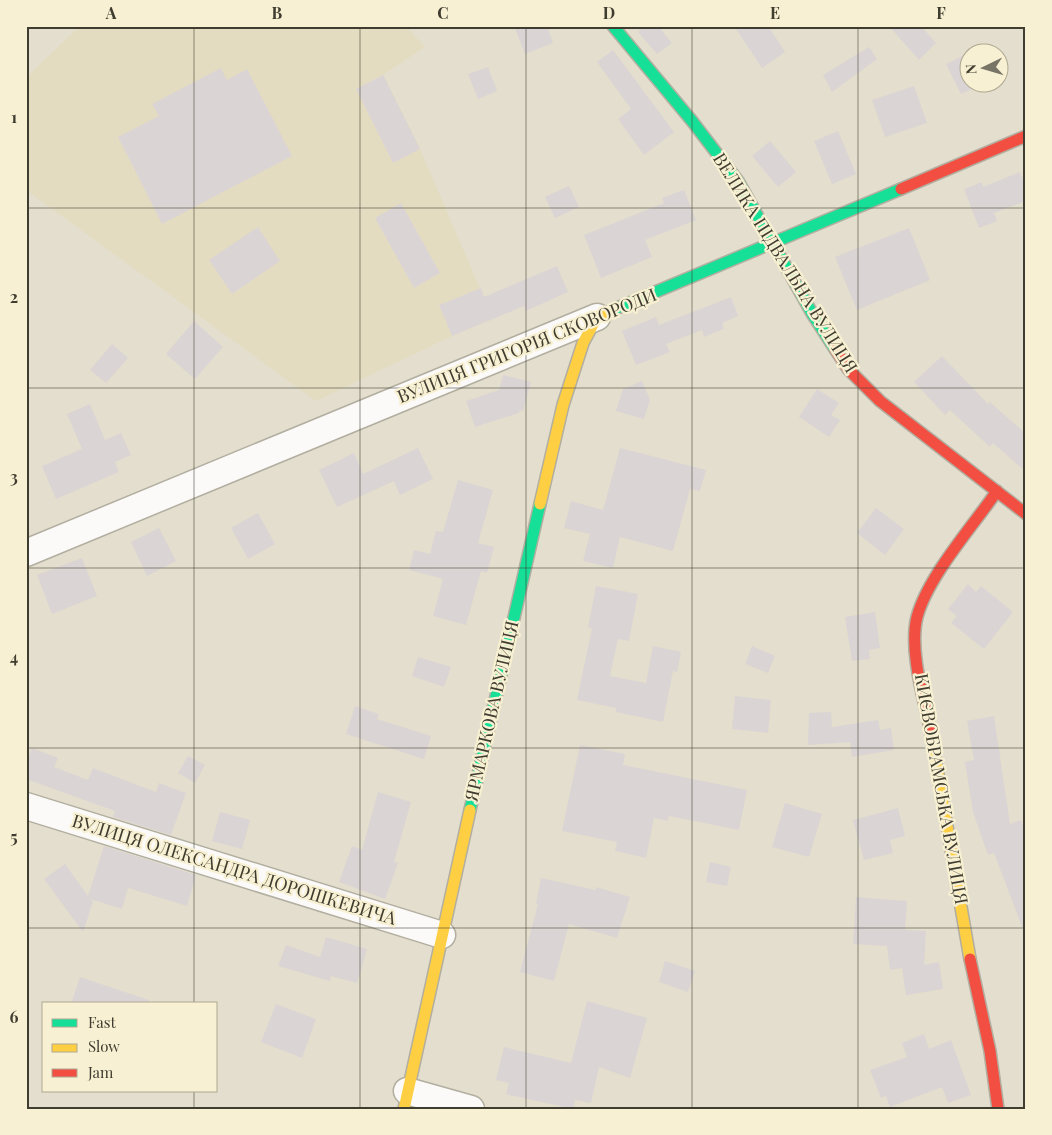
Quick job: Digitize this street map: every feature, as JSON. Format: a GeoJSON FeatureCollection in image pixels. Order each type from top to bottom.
{"type":"FeatureCollection","features":[{"type":"Feature","properties":{"kind":"street","name":"ВЕЛИКА ПІДВАЛЬНА ВУЛИЦЯ"},"geometry":{"type":"LineString","coordinates":[[613,26],[692,121],[738,181],[813,315],[848,369],[862,384],[906,422],[1026,514]]}},
{"type":"Feature","properties":{"kind":"street","name":"ВУЛИЦЯ ГРИГОРІЯ СКОВОРОДИ"},"geometry":{"type":"LineString","coordinates":[[26,553],[772,243],[1022,142]]}},
{"type":"Feature","properties":{"kind":"street","name":"ЯРМАРКОВА ВУЛИЦЯ"},"geometry":{"type":"LineString","coordinates":[[405,1100],[563,405],[583,343],[597,317]]}},
{"type":"Feature","properties":{"kind":"street","name":"КИЄВОБРАМСЬКА ВУЛИЦЯ"},"geometry":{"type":"LineString","coordinates":[[998,491],[929,591],[917,618],[916,631],[920,673],[952,839],[965,928],[992,1064],[998,1109]]}},
{"type":"Feature","properties":{"kind":"street","name":"ВУЛИЦЯ ОЛЕКСАНДРА ДОРОШКЕВИЧА"},"geometry":{"type":"LineString","coordinates":[[26,806],[113,831],[442,935]]}},
{"type":"Feature","properties":{"kind":"street"},"geometry":{"type":"LineString","coordinates":[[405,1100],[471,1109]]}},
{"type":"Feature","properties":{"kind":"shaded area"},"geometry":{"type":"Polygon","coordinates":[[[80,26],[406,26],[425,47],[383,75],[420,149],[493,319],[452,336],[316,401],[26,190],[26,78],[80,26]]]}},
{"type":"Feature","properties":{"kind":"building"},"geometry":{"type":"Polygon","coordinates":[[[514,26],[547,26],[553,43],[525,54],[514,26]]]}},
{"type":"Feature","properties":{"kind":"building"},"geometry":{"type":"Polygon","coordinates":[[[645,26],[658,26],[672,43],[657,54],[638,32],[645,26]]]}},
{"type":"Feature","properties":{"kind":"building"},"geometry":{"type":"Polygon","coordinates":[[[734,26],[768,26],[785,52],[762,68],[734,26]]]}},
{"type":"Feature","properties":{"kind":"building"},"geometry":{"type":"Polygon","coordinates":[[[889,26],[921,26],[936,43],[919,60],[889,26]]]}},
{"type":"Feature","properties":{"kind":"building"},"geometry":{"type":"Polygon","coordinates":[[[869,47],[877,59],[832,92],[823,75],[869,47]]]}},
{"type":"Feature","properties":{"kind":"building"},"geometry":{"type":"Polygon","coordinates":[[[613,50],[674,132],[644,155],[618,119],[631,109],[597,62],[613,50]]]}},
{"type":"Feature","properties":{"kind":"building"},"geometry":{"type":"Polygon","coordinates":[[[960,57],[960,92],[946,64],[960,57]]]}},
{"type":"Feature","properties":{"kind":"building"},"geometry":{"type":"Polygon","coordinates":[[[488,67],[497,91],[478,99],[468,74],[488,67]]]}},
{"type":"Feature","properties":{"kind":"building"},"geometry":{"type":"Polygon","coordinates":[[[221,68],[227,80],[247,69],[292,156],[162,224],[118,137],[159,116],[152,104],[221,68]]]}},
{"type":"Feature","properties":{"kind":"building"},"geometry":{"type":"Polygon","coordinates":[[[383,75],[420,149],[393,163],[356,89],[383,75]]]}},
{"type":"Feature","properties":{"kind":"building"},"geometry":{"type":"Polygon","coordinates":[[[914,86],[927,123],[885,137],[872,100],[914,86]]]}},
{"type":"Feature","properties":{"kind":"building"},"geometry":{"type":"Polygon","coordinates":[[[838,131],[856,174],[832,184],[814,141],[838,131]]]}},
{"type":"Feature","properties":{"kind":"building"},"geometry":{"type":"Polygon","coordinates":[[[770,141],[796,172],[778,187],[752,156],[770,141]]]}},
{"type":"Feature","properties":{"kind":"building"},"geometry":{"type":"Polygon","coordinates":[[[1020,172],[1026,188],[1026,201],[994,213],[997,221],[979,228],[964,189],[982,182],[983,187],[1020,172]]]}},
{"type":"Feature","properties":{"kind":"building"},"geometry":{"type":"Polygon","coordinates":[[[569,186],[579,207],[555,218],[545,197],[569,186]]]}},
{"type":"Feature","properties":{"kind":"building"},"geometry":{"type":"Polygon","coordinates":[[[684,190],[696,220],[645,240],[652,257],[601,278],[584,235],[664,203],[662,198],[684,190]]]}},
{"type":"Feature","properties":{"kind":"building"},"geometry":{"type":"Polygon","coordinates":[[[401,203],[440,273],[414,288],[375,218],[401,203]]]}},
{"type":"Feature","properties":{"kind":"building"},"geometry":{"type":"Polygon","coordinates":[[[258,227],[280,261],[232,294],[209,260],[258,227]]]}},
{"type":"Feature","properties":{"kind":"building"},"geometry":{"type":"Polygon","coordinates":[[[909,228],[930,280],[857,310],[835,257],[909,228]]]}},
{"type":"Feature","properties":{"kind":"building"},"geometry":{"type":"Polygon","coordinates":[[[557,266],[568,292],[526,311],[524,306],[452,336],[439,305],[481,288],[484,297],[557,266]]]}},
{"type":"Feature","properties":{"kind":"building"},"geometry":{"type":"Polygon","coordinates":[[[731,297],[738,316],[722,323],[724,329],[704,337],[702,330],[666,344],[670,352],[636,365],[622,331],[656,317],[659,325],[731,297]]]}},
{"type":"Feature","properties":{"kind":"building"},"geometry":{"type":"Polygon","coordinates":[[[194,321],[223,347],[195,379],[166,354],[194,321]]]}},
{"type":"Feature","properties":{"kind":"building"},"geometry":{"type":"Polygon","coordinates":[[[112,344],[128,358],[106,383],[90,370],[112,344]]]}},
{"type":"Feature","properties":{"kind":"building"},"geometry":{"type":"Polygon","coordinates":[[[942,356],[988,404],[990,402],[1026,434],[1026,472],[993,443],[990,447],[950,410],[945,415],[914,382],[942,356]]]}},
{"type":"Feature","properties":{"kind":"building"},"geometry":{"type":"Polygon","coordinates":[[[503,375],[531,382],[523,411],[520,410],[519,413],[475,427],[466,401],[499,390],[503,375]]]}},
{"type":"Feature","properties":{"kind":"building"},"geometry":{"type":"Polygon","coordinates":[[[642,381],[650,400],[644,419],[616,411],[623,389],[642,381]]]}},
{"type":"Feature","properties":{"kind":"building"},"geometry":{"type":"Polygon","coordinates":[[[817,389],[839,403],[831,415],[840,420],[829,437],[799,417],[817,389]]]}},
{"type":"Feature","properties":{"kind":"building"},"geometry":{"type":"Polygon","coordinates":[[[90,404],[105,440],[121,433],[131,455],[115,462],[119,472],[56,499],[42,466],[82,449],[67,414],[90,404]]]}},
{"type":"Feature","properties":{"kind":"building"},"geometry":{"type":"Polygon","coordinates":[[[418,448],[433,479],[400,495],[394,481],[337,507],[319,470],[354,453],[363,474],[418,448]]]}},
{"type":"Feature","properties":{"kind":"building"},"geometry":{"type":"Polygon","coordinates":[[[620,448],[706,470],[700,491],[690,489],[673,551],[620,537],[613,568],[583,561],[590,534],[564,528],[571,501],[603,510],[620,448]]]}},
{"type":"Feature","properties":{"kind":"building"},"geometry":{"type":"Polygon","coordinates":[[[458,480],[493,490],[478,543],[494,547],[487,573],[481,571],[466,625],[433,616],[443,579],[409,570],[414,550],[430,554],[436,531],[443,532],[458,480]]]}},
{"type":"Feature","properties":{"kind":"building"},"geometry":{"type":"Polygon","coordinates":[[[876,508],[904,529],[885,555],[857,533],[876,508]]]}},
{"type":"Feature","properties":{"kind":"building"},"geometry":{"type":"Polygon","coordinates":[[[258,513],[275,544],[248,559],[231,528],[258,513]]]}},
{"type":"Feature","properties":{"kind":"building"},"geometry":{"type":"Polygon","coordinates":[[[159,528],[176,561],[147,576],[131,542],[159,528]]]}},
{"type":"Feature","properties":{"kind":"building"},"geometry":{"type":"Polygon","coordinates":[[[82,558],[97,596],[52,614],[37,575],[82,558]]]}},
{"type":"Feature","properties":{"kind":"building"},"geometry":{"type":"Polygon","coordinates":[[[968,584],[976,592],[981,586],[1013,612],[984,649],[951,623],[957,616],[948,609],[968,584]]]}},
{"type":"Feature","properties":{"kind":"building"},"geometry":{"type":"Polygon","coordinates":[[[596,586],[638,594],[629,641],[618,639],[610,676],[646,683],[653,646],[681,652],[677,672],[673,671],[663,722],[616,712],[616,708],[577,700],[592,628],[588,628],[596,586]]]}},
{"type":"Feature","properties":{"kind":"building"},"geometry":{"type":"Polygon","coordinates":[[[875,612],[880,648],[869,650],[870,659],[852,661],[845,617],[875,612]]]}},
{"type":"Feature","properties":{"kind":"building"},"geometry":{"type":"Polygon","coordinates":[[[752,646],[775,656],[768,673],[745,664],[752,646]]]}},
{"type":"Feature","properties":{"kind":"building"},"geometry":{"type":"Polygon","coordinates":[[[418,657],[451,667],[444,687],[412,676],[418,657]]]}},
{"type":"Feature","properties":{"kind":"building"},"geometry":{"type":"Polygon","coordinates":[[[735,696],[771,700],[768,733],[732,729],[735,696]]]}},
{"type":"Feature","properties":{"kind":"building"},"geometry":{"type":"Polygon","coordinates":[[[355,706],[379,714],[377,719],[431,736],[424,759],[346,734],[355,706]]]}},
{"type":"Feature","properties":{"kind":"building"},"geometry":{"type":"Polygon","coordinates":[[[831,712],[832,727],[878,720],[880,730],[891,728],[894,750],[852,757],[850,742],[808,745],[809,713],[831,712]]]}},
{"type":"Feature","properties":{"kind":"building"},"geometry":{"type":"Polygon","coordinates":[[[994,716],[1010,824],[1021,820],[1026,835],[1026,931],[1024,932],[994,853],[988,855],[973,812],[965,762],[974,760],[967,721],[994,716]]]}},
{"type":"Feature","properties":{"kind":"building"},"geometry":{"type":"Polygon","coordinates":[[[580,745],[625,754],[623,765],[747,790],[739,830],[669,816],[668,821],[654,818],[646,858],[615,851],[617,842],[562,831],[580,745]]]}},
{"type":"Feature","properties":{"kind":"building"},"geometry":{"type":"Polygon","coordinates":[[[32,748],[58,758],[54,767],[88,780],[93,768],[156,792],[159,783],[186,793],[171,835],[113,817],[115,811],[26,779],[26,763],[32,748]]]}},
{"type":"Feature","properties":{"kind":"building"},"geometry":{"type":"Polygon","coordinates":[[[188,756],[205,765],[195,783],[178,773],[188,756]]]}},
{"type":"Feature","properties":{"kind":"building"},"geometry":{"type":"Polygon","coordinates":[[[378,792],[411,802],[394,862],[398,863],[385,899],[339,882],[352,846],[362,850],[378,792]]]}},
{"type":"Feature","properties":{"kind":"building"},"geometry":{"type":"Polygon","coordinates":[[[785,803],[822,814],[809,857],[772,847],[785,803]]]}},
{"type":"Feature","properties":{"kind":"building"},"geometry":{"type":"Polygon","coordinates":[[[898,808],[905,836],[890,840],[893,853],[864,860],[853,820],[898,808]]]}},
{"type":"Feature","properties":{"kind":"building"},"geometry":{"type":"Polygon","coordinates":[[[220,812],[250,820],[242,849],[212,841],[220,812]]]}},
{"type":"Feature","properties":{"kind":"building"},"geometry":{"type":"Polygon","coordinates":[[[104,846],[196,875],[187,906],[128,888],[122,909],[90,899],[93,902],[83,932],[44,879],[65,864],[88,896],[104,846]]]}},
{"type":"Feature","properties":{"kind":"building"},"geometry":{"type":"Polygon","coordinates":[[[710,862],[731,867],[727,886],[706,882],[710,862]]]}},
{"type":"Feature","properties":{"kind":"building"},"geometry":{"type":"Polygon","coordinates":[[[541,878],[596,890],[596,887],[630,897],[617,938],[569,924],[554,981],[520,972],[538,904],[536,904],[541,878]]]}},
{"type":"Feature","properties":{"kind":"building"},"geometry":{"type":"Polygon","coordinates":[[[856,897],[907,901],[905,930],[926,931],[924,965],[939,962],[943,989],[906,995],[902,968],[890,970],[887,946],[853,944],[856,897]]]}},
{"type":"Feature","properties":{"kind":"building"},"geometry":{"type":"Polygon","coordinates":[[[326,937],[367,949],[357,983],[331,976],[330,981],[278,966],[286,945],[320,957],[326,937]]]}},
{"type":"Feature","properties":{"kind":"building"},"geometry":{"type":"Polygon","coordinates":[[[665,961],[695,971],[688,992],[659,982],[665,961]]]}},
{"type":"Feature","properties":{"kind":"building"},"geometry":{"type":"Polygon","coordinates":[[[80,977],[149,1000],[149,1002],[72,1002],[80,977]]]}},
{"type":"Feature","properties":{"kind":"building"},"geometry":{"type":"Polygon","coordinates":[[[587,1001],[647,1018],[630,1078],[599,1067],[591,1103],[575,1100],[573,1109],[506,1094],[509,1083],[496,1080],[504,1047],[571,1063],[587,1001]]]}},
{"type":"Feature","properties":{"kind":"building"},"geometry":{"type":"Polygon","coordinates":[[[276,1004],[316,1019],[302,1058],[261,1042],[276,1004]]]}},
{"type":"Feature","properties":{"kind":"building"},"geometry":{"type":"Polygon","coordinates":[[[924,1034],[929,1049],[951,1040],[971,1095],[948,1103],[942,1087],[890,1107],[886,1096],[881,1098],[870,1070],[907,1057],[902,1043],[924,1034]]]}},
{"type":"Feature","properties":{"kind":"traffic: fast"},"geometry":{"type":"LineString","coordinates":[[613,26],[692,121],[738,181],[813,315],[835,349]]}},
{"type":"Feature","properties":{"kind":"traffic: fast"},"geometry":{"type":"LineString","coordinates":[[610,311],[901,189]]}},
{"type":"Feature","properties":{"kind":"traffic: fast"},"geometry":{"type":"LineString","coordinates":[[470,810],[540,504]]}},
{"type":"Feature","properties":{"kind":"traffic: slow"},"geometry":{"type":"LineString","coordinates":[[540,504],[563,405],[583,343],[597,317],[610,311]]}},
{"type":"Feature","properties":{"kind":"traffic: slow"},"geometry":{"type":"LineString","coordinates":[[930,728],[970,959]]}},
{"type":"Feature","properties":{"kind":"traffic: slow"},"geometry":{"type":"LineString","coordinates":[[404,1109],[470,810]]}},
{"type":"Feature","properties":{"kind":"traffic: jam"},"geometry":{"type":"LineString","coordinates":[[901,189],[1026,136]]}},
{"type":"Feature","properties":{"kind":"traffic: jam"},"geometry":{"type":"LineString","coordinates":[[835,349],[848,369],[880,401],[1026,514]]}},
{"type":"Feature","properties":{"kind":"traffic: jam"},"geometry":{"type":"LineString","coordinates":[[930,728],[916,658],[915,630],[917,617],[923,601],[941,568],[997,491]]}},
{"type":"Feature","properties":{"kind":"traffic: jam"},"geometry":{"type":"LineString","coordinates":[[970,959],[990,1051],[998,1109]]}}]}
